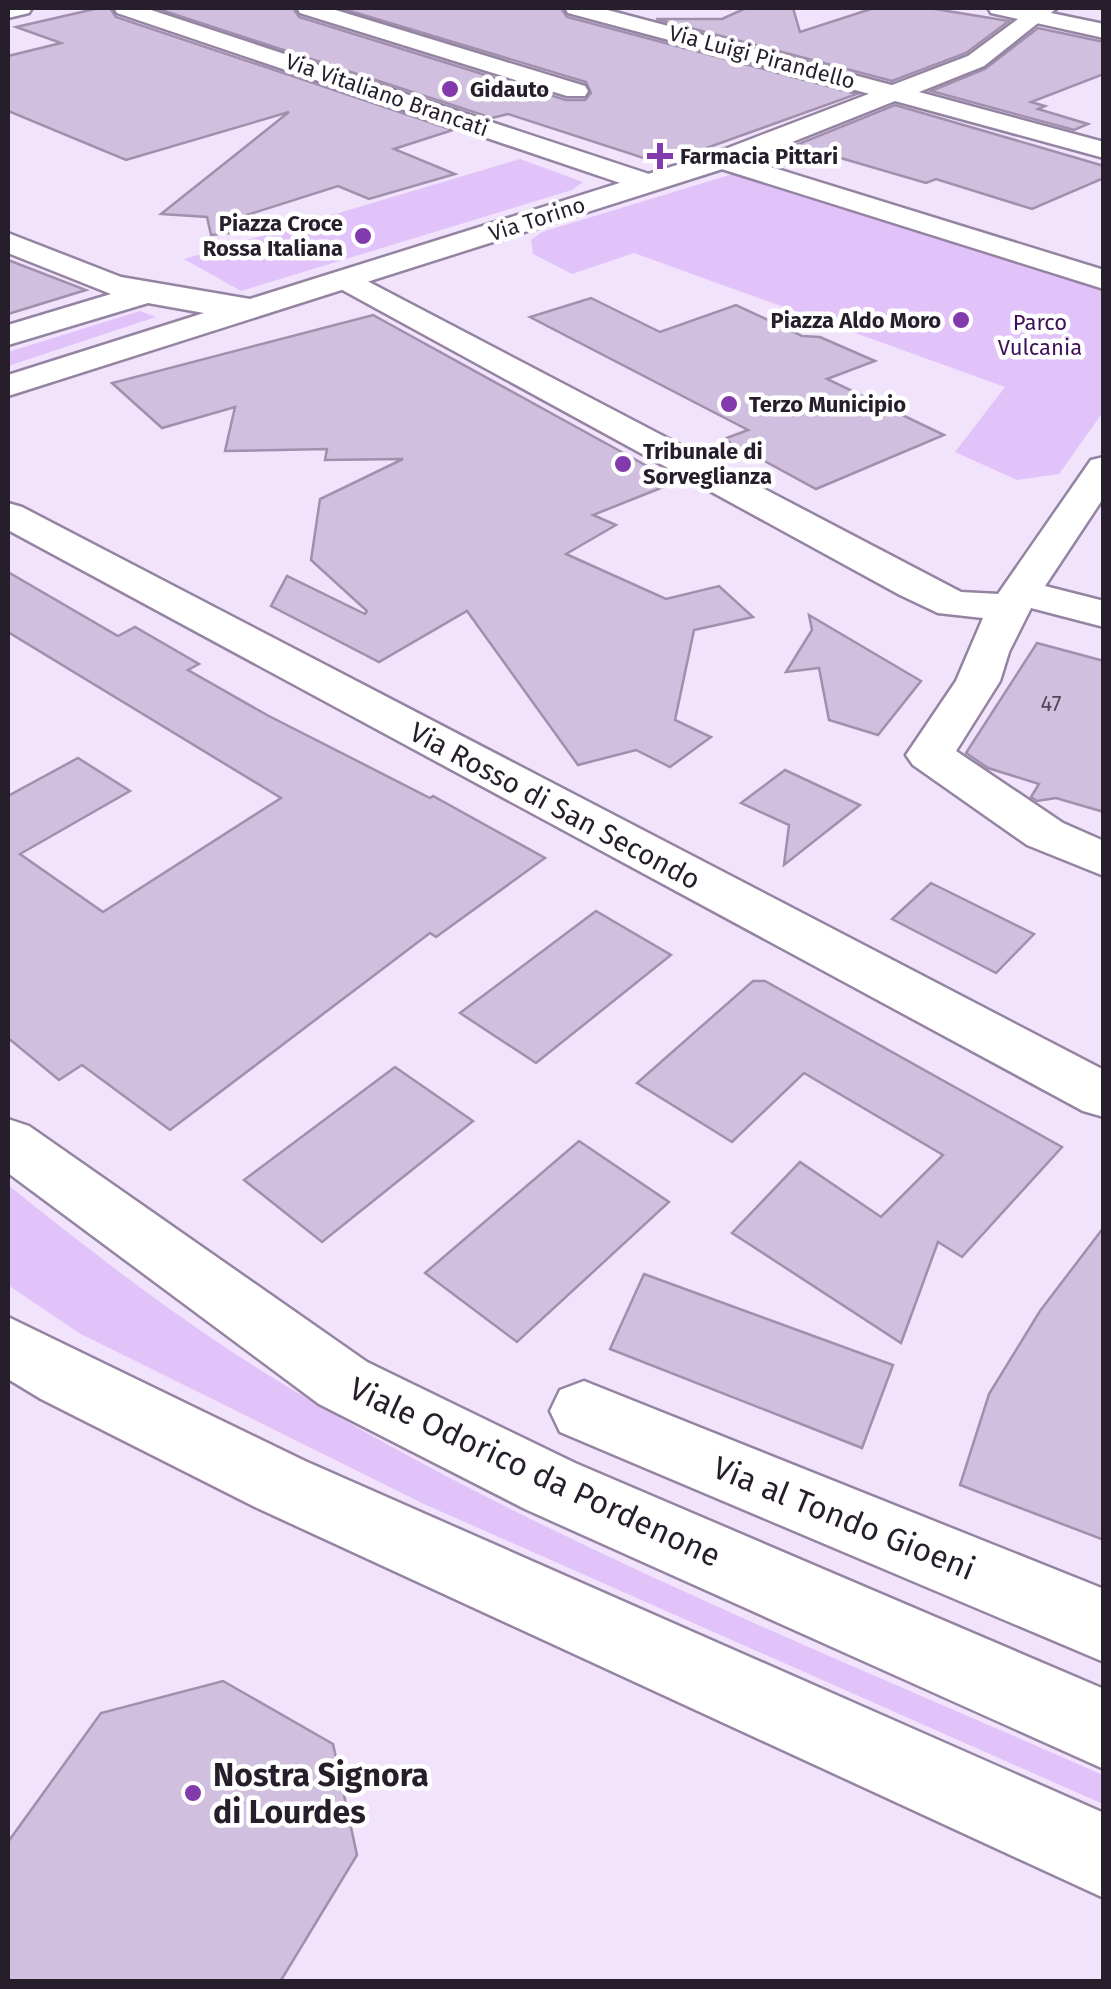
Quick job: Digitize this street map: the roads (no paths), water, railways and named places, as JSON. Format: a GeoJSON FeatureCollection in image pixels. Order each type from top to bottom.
{"type":"FeatureCollection","features":[{"type":"Feature","properties":{"kind":"street"},"geometry":{"type":"LineString","coordinates":[[8,11],[21,8]]}},
{"type":"Feature","properties":{"kind":"street","name":"Via Vitaliano Brancati"},"geometry":{"type":"LineString","coordinates":[[125,8],[648,183]]}},
{"type":"Feature","properties":{"kind":"street","name":"Via Luigi Pirandello"},"geometry":{"type":"LineString","coordinates":[[576,8],[1104,150]]}},
{"type":"Feature","properties":{"kind":"street"},"geometry":{"type":"LineString","coordinates":[[999,8],[1040,12],[1104,31]]}},
{"type":"Feature","properties":{"kind":"street","name":"Via Torino"},"geometry":{"type":"LineString","coordinates":[[8,386],[722,160],[976,60],[1040,12]]}},
{"type":"Feature","properties":{"kind":"street"},"geometry":{"type":"LineString","coordinates":[[307,14],[576,91]]}},
{"type":"Feature","properties":{"kind":"street"},"geometry":{"type":"LineString","coordinates":[[220,40],[255,30]]}},
{"type":"Feature","properties":{"kind":"street"},"geometry":{"type":"LineString","coordinates":[[336,78],[440,49]]}},
{"type":"Feature","properties":{"kind":"street"},"geometry":{"type":"LineString","coordinates":[[762,145],[952,202]]}},
{"type":"Feature","properties":{"kind":"street"},"geometry":{"type":"LineString","coordinates":[[722,160],[1104,280]]}},
{"type":"Feature","properties":{"kind":"street"},"geometry":{"type":"LineString","coordinates":[[8,242],[72,274],[147,293],[231,306],[286,299]]}},
{"type":"Feature","properties":{"kind":"street"},"geometry":{"type":"LineString","coordinates":[[348,280],[953,604],[1015,599],[1104,614]]}},
{"type":"Feature","properties":{"kind":"street"},"geometry":{"type":"LineString","coordinates":[[8,335],[147,293]]}},
{"type":"Feature","properties":{"kind":"street"},"geometry":{"type":"LineString","coordinates":[[147,293],[180,315],[179,324],[155,340]]}},
{"type":"Feature","properties":{"kind":"street"},"geometry":{"type":"LineString","coordinates":[[1104,468],[1015,599],[987,652],[978,680],[930,755],[1045,834],[1104,860]]}},
{"type":"Feature","properties":{"kind":"street","name":"Via Rosso di San Secondo"},"geometry":{"type":"LineString","coordinates":[[8,515],[1104,1096]]}},
{"type":"Feature","properties":{"kind":"street","name":"Viale Odorico da Pordenone"},"geometry":{"type":"LineString","coordinates":[[8,1142],[343,1383],[550,1486],[1104,1729]]}},
{"type":"Feature","properties":{"kind":"street"},"geometry":{"type":"LineString","coordinates":[[8,1333],[36,1362],[280,1484],[1104,1856]]}},
{"type":"Feature","properties":{"kind":"street","name":"Via al Tondo Gioeni"},"geometry":{"type":"LineString","coordinates":[[584,1411],[1104,1626]]}},
{"type":"Feature","properties":{"kind":"place","name":"Gidauto"},"geometry":{"type":"Point","coordinates":[450,89]}},
{"type":"Feature","properties":{"kind":"place","name":"Farmacia Pittari"},"geometry":{"type":"Point","coordinates":[660,156]}},
{"type":"Feature","properties":{"kind":"place","name":"Piazza Croce Rossa Italiana"},"geometry":{"type":"Point","coordinates":[363,236]}},
{"type":"Feature","properties":{"kind":"place","name":"Piazza Aldo Moro"},"geometry":{"type":"Point","coordinates":[961,320]}},
{"type":"Feature","properties":{"kind":"place","name":"Terzo Municipio"},"geometry":{"type":"Point","coordinates":[729,404]}},
{"type":"Feature","properties":{"kind":"place","name":"Tribunale di Sorveglianza"},"geometry":{"type":"Point","coordinates":[623,464]}},
{"type":"Feature","properties":{"kind":"place","name":"Nostra Signora di Lourdes"},"geometry":{"type":"Point","coordinates":[193,1793]}},
{"type":"Feature","properties":{"kind":"park label","name":"Parco Vulcania"},"geometry":{"type":"Point","coordinates":[1040,335]}}]}
